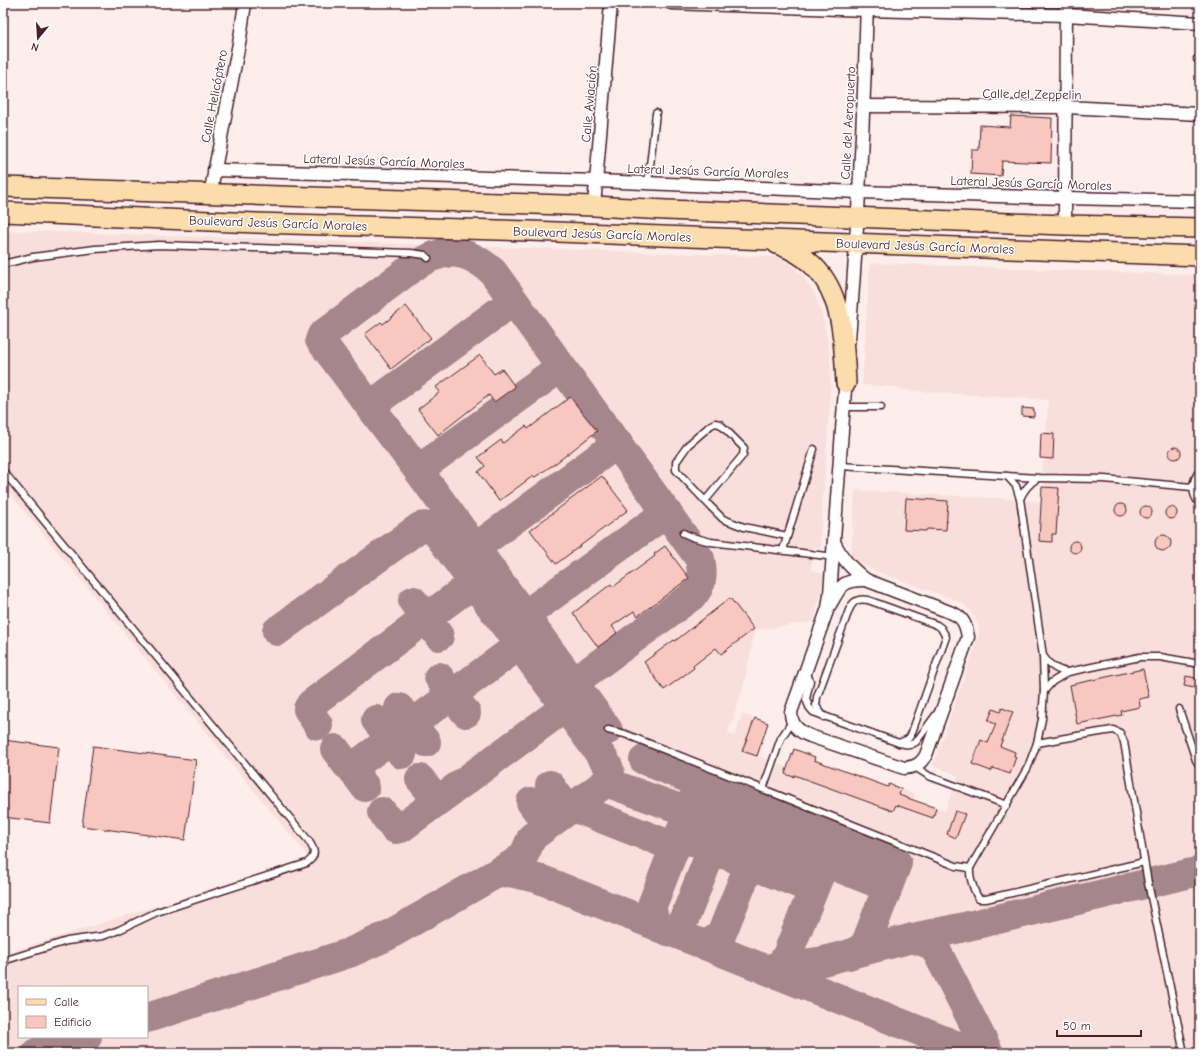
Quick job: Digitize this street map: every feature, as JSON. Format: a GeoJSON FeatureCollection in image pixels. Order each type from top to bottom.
{"type":"FeatureCollection","features":[{"type":"Feature","properties":{"kind":"main road","name":"Boulevard Jesús García Morales"},"geometry":{"type":"LineString","coordinates":[[3,188],[594,206],[1065,225],[1200,228]]}},
{"type":"Feature","properties":{"kind":"main road"},"geometry":{"type":"LineString","coordinates":[[83,216],[86,200],[85,191]]}},
{"type":"Feature","properties":{"kind":"main road"},"geometry":{"type":"LineString","coordinates":[[142,218],[141,210],[144,193]]}},
{"type":"Feature","properties":{"kind":"main road"},"geometry":{"type":"LineString","coordinates":[[530,231],[586,222],[591,219],[594,206]]}},
{"type":"Feature","properties":{"kind":"main road","name":"Boulevard Jesús García Morales"},"geometry":{"type":"LineString","coordinates":[[3,212],[256,223],[530,231],[1200,256]]}},
{"type":"Feature","properties":{"kind":"main road"},"geometry":{"type":"LineString","coordinates":[[754,239],[773,243],[794,251],[806,259],[828,285],[837,308],[843,335],[846,383]]}},
{"type":"Feature","properties":{"kind":"main road"},"geometry":{"type":"LineString","coordinates":[[1178,255],[1200,253]]}},
{"type":"Feature","properties":{"kind":"street","name":"Calle Helicóptero"},"geometry":{"type":"LineString","coordinates":[[210,195],[240,38],[245,3]]}},
{"type":"Feature","properties":{"kind":"street","name":"Calle Aviación"},"geometry":{"type":"LineString","coordinates":[[594,206],[611,3]]}},
{"type":"Feature","properties":{"kind":"street"},"geometry":{"type":"LineString","coordinates":[[673,3],[1066,9],[1200,23]]}},
{"type":"Feature","properties":{"kind":"street","name":"Calle del Aeropuerto"},"geometry":{"type":"LineString","coordinates":[[837,557],[834,542],[857,244],[867,7]]}},
{"type":"Feature","properties":{"kind":"street"},"geometry":{"type":"LineString","coordinates":[[1065,225],[1066,9]]}},
{"type":"Feature","properties":{"kind":"street","name":"Calle del Zeppelin"},"geometry":{"type":"LineString","coordinates":[[864,106],[1066,108],[1200,114]]}},
{"type":"Feature","properties":{"kind":"street","name":"Lateral Jesús García Morales"},"geometry":{"type":"LineString","coordinates":[[214,170],[597,180],[859,192],[1200,201]]}},
{"type":"Feature","properties":{"kind":"street"},"geometry":{"type":"LineString","coordinates":[[837,557],[866,580],[959,616],[967,628],[968,637],[926,756],[915,767],[904,768],[810,736],[797,729],[792,722],[791,712],[828,608],[837,557]]}},
{"type":"Feature","properties":{"kind":"street"},"geometry":{"type":"LineString","coordinates":[[828,608],[844,584],[854,580],[866,580]]}},
{"type":"Feature","properties":{"kind":"lane"},"geometry":{"type":"LineString","coordinates":[[648,183],[656,114]]}},
{"type":"Feature","properties":{"kind":"lane"},"geometry":{"type":"LineString","coordinates":[[3,264],[33,257],[95,249],[175,244],[411,253],[425,255],[428,258]]}},
{"type":"Feature","properties":{"kind":"lane"},"geometry":{"type":"LineString","coordinates":[[844,407],[881,407]]}},
{"type":"Feature","properties":{"kind":"lane"},"geometry":{"type":"LineString","coordinates":[[704,501],[745,451],[744,448],[720,424],[715,423],[688,445],[676,462],[676,470],[704,501],[724,519],[744,527],[787,536]]}},
{"type":"Feature","properties":{"kind":"lane"},"geometry":{"type":"LineString","coordinates":[[783,550],[814,449]]}},
{"type":"Feature","properties":{"kind":"lane"},"geometry":{"type":"LineString","coordinates":[[840,466],[1038,478],[1104,479],[1192,487]]}},
{"type":"Feature","properties":{"kind":"lane"},"geometry":{"type":"LineString","coordinates":[[1200,471],[1194,479],[1192,487],[1200,504]]}},
{"type":"Feature","properties":{"kind":"lane"},"geometry":{"type":"LineString","coordinates":[[3,472],[308,840],[313,847],[314,854],[312,859],[303,864],[157,912],[103,936],[67,941],[3,961]]}},
{"type":"Feature","properties":{"kind":"lane"},"geometry":{"type":"LineString","coordinates":[[1007,476],[1016,486],[1020,499],[1043,656],[1044,691],[1042,719],[1037,743],[1028,767],[970,868],[976,893],[979,899],[983,900],[1144,862]]}},
{"type":"Feature","properties":{"kind":"lane"},"geometry":{"type":"LineString","coordinates":[[1020,499],[1022,492],[1027,486],[1038,478]]}},
{"type":"Feature","properties":{"kind":"lane"},"geometry":{"type":"LineString","coordinates":[[683,534],[692,538],[711,542],[837,557]]}},
{"type":"Feature","properties":{"kind":"lane"},"geometry":{"type":"LineString","coordinates":[[824,716],[816,706],[816,697],[849,610],[857,600],[868,600],[937,625],[941,628],[946,637],[911,735],[908,739],[900,743]]}},
{"type":"Feature","properties":{"kind":"lane"},"geometry":{"type":"LineString","coordinates":[[1043,656],[1054,668],[1068,672]]}},
{"type":"Feature","properties":{"kind":"lane"},"geometry":{"type":"LineString","coordinates":[[1044,691],[1052,682],[1068,672],[1151,656],[1200,664]]}},
{"type":"Feature","properties":{"kind":"lane"},"geometry":{"type":"LineString","coordinates":[[806,670],[810,681],[806,698],[813,712],[900,743],[910,745],[916,742],[946,701]]}},
{"type":"Feature","properties":{"kind":"lane"},"geometry":{"type":"LineString","coordinates":[[1179,710],[1196,760],[1200,766]]}},
{"type":"Feature","properties":{"kind":"lane"},"geometry":{"type":"LineString","coordinates":[[763,788],[781,738],[792,722]]}},
{"type":"Feature","properties":{"kind":"lane"},"geometry":{"type":"LineString","coordinates":[[608,730],[625,734],[956,866],[970,868]]}},
{"type":"Feature","properties":{"kind":"lane"},"geometry":{"type":"LineString","coordinates":[[1037,743],[1113,730],[1120,733],[1124,742],[1144,862],[1184,1053]]}},
{"type":"Feature","properties":{"kind":"lane"},"geometry":{"type":"LineString","coordinates":[[915,767],[928,776],[1007,805]]}},
{"type":"Feature","properties":{"kind":"shaded area"},"geometry":{"type":"Polygon","coordinates":[[[3,231],[781,257],[801,274],[813,291],[821,311],[830,356],[831,382],[820,548],[813,548],[810,569],[824,574],[813,622],[755,630],[743,689],[728,733],[735,736],[742,714],[768,723],[758,756],[787,767],[794,749],[815,757],[814,760],[888,787],[889,784],[915,794],[913,800],[945,811],[958,776],[933,765],[978,639],[979,629],[972,613],[957,601],[868,568],[854,560],[851,554],[855,490],[1041,502],[1042,487],[1045,487],[1045,472],[1042,472],[1042,462],[1046,462],[1046,458],[1040,458],[1041,433],[1046,433],[1048,400],[901,390],[897,387],[862,385],[870,263],[1200,275],[1200,1053],[3,1053],[3,954],[309,858],[3,485],[3,231]]]}},
{"type":"Feature","properties":{"kind":"building"},"geometry":{"type":"Polygon","coordinates":[[[1011,116],[1052,118],[1051,163],[1002,161],[1001,176],[971,174],[972,150],[979,150],[980,125],[1010,127],[1011,116]]]}},
{"type":"Feature","properties":{"kind":"building"},"geometry":{"type":"Polygon","coordinates":[[[406,306],[431,338],[391,369],[365,334],[381,322],[383,324],[406,306]]]}},
{"type":"Feature","properties":{"kind":"building"},"geometry":{"type":"Polygon","coordinates":[[[480,355],[494,374],[502,369],[515,387],[494,402],[489,395],[438,435],[418,409],[440,392],[436,387],[480,355]]]}},
{"type":"Feature","properties":{"kind":"building"},"geometry":{"type":"Polygon","coordinates":[[[570,397],[597,431],[556,463],[535,477],[533,476],[499,501],[478,472],[485,466],[478,457],[501,440],[503,443],[526,426],[528,429],[570,397]]]}},
{"type":"Feature","properties":{"kind":"building"},"geometry":{"type":"Polygon","coordinates":[[[1022,408],[1034,409],[1034,417],[1022,416],[1022,408]]]}},
{"type":"Feature","properties":{"kind":"building"},"geometry":{"type":"Polygon","coordinates":[[[1041,433],[1054,434],[1053,459],[1040,458],[1041,433]]]}},
{"type":"Feature","properties":{"kind":"building"},"geometry":{"type":"Polygon","coordinates":[[[1175,447],[1179,449],[1181,453],[1179,457],[1175,459],[1171,457],[1169,453],[1171,449],[1175,447]]]}},
{"type":"Feature","properties":{"kind":"building"},"geometry":{"type":"Polygon","coordinates":[[[602,476],[628,510],[556,564],[530,530],[602,476]]]}},
{"type":"Feature","properties":{"kind":"building"},"geometry":{"type":"Polygon","coordinates":[[[1042,487],[1059,488],[1056,534],[1052,534],[1052,542],[1039,541],[1042,487]]]}},
{"type":"Feature","properties":{"kind":"building"},"geometry":{"type":"Polygon","coordinates":[[[906,498],[948,501],[946,530],[904,530],[906,498]]]}},
{"type":"Feature","properties":{"kind":"building"},"geometry":{"type":"Polygon","coordinates":[[[1121,504],[1125,506],[1127,510],[1125,514],[1121,516],[1117,514],[1115,510],[1117,506],[1121,504]]]}},
{"type":"Feature","properties":{"kind":"building"},"geometry":{"type":"Polygon","coordinates":[[[1146,506],[1150,508],[1152,512],[1150,516],[1146,518],[1142,516],[1140,512],[1142,508],[1146,506]]]}},
{"type":"Feature","properties":{"kind":"building"},"geometry":{"type":"Polygon","coordinates":[[[1171,507],[1175,509],[1177,513],[1175,517],[1171,519],[1167,517],[1165,513],[1167,509],[1171,507]]]}},
{"type":"Feature","properties":{"kind":"building"},"geometry":{"type":"Polygon","coordinates":[[[1163,535],[1169,537],[1171,543],[1169,549],[1163,551],[1157,549],[1155,543],[1157,537],[1163,535]]]}},
{"type":"Feature","properties":{"kind":"building"},"geometry":{"type":"Polygon","coordinates":[[[1075,541],[1079,543],[1081,547],[1079,551],[1075,553],[1071,551],[1069,547],[1071,543],[1075,541]]]}},
{"type":"Feature","properties":{"kind":"building"},"geometry":{"type":"Polygon","coordinates":[[[665,546],[689,578],[638,616],[634,611],[612,626],[617,633],[598,647],[573,613],[611,584],[613,587],[655,556],[654,554],[665,546]]]}},
{"type":"Feature","properties":{"kind":"building"},"geometry":{"type":"Polygon","coordinates":[[[730,598],[754,629],[721,654],[716,648],[693,666],[694,668],[664,690],[644,662],[674,640],[675,641],[730,598]]]}},
{"type":"Feature","properties":{"kind":"building"},"geometry":{"type":"Polygon","coordinates":[[[1143,669],[1149,697],[1139,699],[1140,707],[1121,711],[1122,715],[1077,724],[1070,685],[1143,669]]]}},
{"type":"Feature","properties":{"kind":"building"},"geometry":{"type":"Polygon","coordinates":[[[1186,676],[1200,679],[1200,689],[1184,686],[1186,676]]]}},
{"type":"Feature","properties":{"kind":"building"},"geometry":{"type":"Polygon","coordinates":[[[1002,708],[1013,712],[1000,746],[1015,752],[1014,756],[1016,757],[1010,774],[993,768],[991,771],[972,764],[981,740],[988,743],[996,724],[988,721],[993,709],[1000,712],[1002,708]]]}},
{"type":"Feature","properties":{"kind":"building"},"geometry":{"type":"Polygon","coordinates":[[[755,718],[768,723],[757,756],[742,751],[755,718]]]}},
{"type":"Feature","properties":{"kind":"building"},"geometry":{"type":"Polygon","coordinates":[[[3,740],[59,747],[50,823],[3,817],[3,740]]]}},
{"type":"Feature","properties":{"kind":"building"},"geometry":{"type":"Polygon","coordinates":[[[93,746],[196,760],[185,840],[82,826],[93,746]]]}},
{"type":"Feature","properties":{"kind":"building"},"geometry":{"type":"Polygon","coordinates":[[[794,749],[815,757],[814,760],[888,787],[889,784],[901,789],[899,795],[936,808],[933,818],[896,805],[893,811],[794,775],[794,777],[785,774],[794,749]]]}},
{"type":"Feature","properties":{"kind":"building"},"geometry":{"type":"Polygon","coordinates":[[[955,811],[965,814],[956,838],[947,834],[955,811]]]}},
{"type":"Feature","properties":{"kind":"taxiway"},"geometry":{"type":"LineString","coordinates":[[573,683],[692,596],[696,592],[701,579],[702,569],[700,559],[493,272],[483,264],[464,254],[445,253],[435,256],[424,260],[413,267],[322,335],[320,340],[418,470],[608,730]]}},
{"type":"Feature","properties":{"kind":"taxiway"},"geometry":{"type":"LineString","coordinates":[[370,406],[513,301]]}},
{"type":"Feature","properties":{"kind":"taxiway"},"geometry":{"type":"LineString","coordinates":[[418,470],[561,367]]}},
{"type":"Feature","properties":{"kind":"taxiway"},"geometry":{"type":"LineString","coordinates":[[475,548],[618,443]]}},
{"type":"Feature","properties":{"kind":"taxiway"},"geometry":{"type":"LineString","coordinates":[[524,616],[667,512]]}},
{"type":"Feature","properties":{"kind":"taxiway"},"geometry":{"type":"LineString","coordinates":[[148,1018],[349,953],[387,936],[518,861],[525,853],[532,837],[605,783],[609,778],[610,772],[605,761],[437,533],[430,527],[420,527],[277,631]]}},
{"type":"Feature","properties":{"kind":"taxiway"},"geometry":{"type":"LineString","coordinates":[[318,725],[308,709],[311,704],[460,593],[470,588],[480,591]]}},
{"type":"Feature","properties":{"kind":"taxiway"},"geometry":{"type":"LineString","coordinates":[[413,601],[424,614],[430,615],[430,623],[439,636]]}},
{"type":"Feature","properties":{"kind":"taxiway"},"geometry":{"type":"LineString","coordinates":[[365,787],[354,772],[353,767],[510,652],[514,645],[514,637]]}},
{"type":"Feature","properties":{"kind":"taxiway"},"geometry":{"type":"LineString","coordinates":[[439,677],[449,691],[448,697],[455,699],[466,713]]}},
{"type":"Feature","properties":{"kind":"taxiway"},"geometry":{"type":"LineString","coordinates":[[382,812],[394,828],[401,828],[556,714],[560,705],[559,698]]}},
{"type":"Feature","properties":{"kind":"taxiway"},"geometry":{"type":"LineString","coordinates":[[399,708],[408,719],[411,721],[416,721],[414,728],[426,742]]}},
{"type":"Feature","properties":{"kind":"taxiway"},"geometry":{"type":"LineString","coordinates":[[376,720],[389,736],[394,737],[395,744],[402,754]]}},
{"type":"Feature","properties":{"kind":"taxiway"},"geometry":{"type":"LineString","coordinates":[[335,749],[347,765],[353,767]]}},
{"type":"Feature","properties":{"kind":"taxiway"},"geometry":{"type":"LineString","coordinates":[[644,760],[697,782],[699,785],[706,785],[765,809],[769,811],[770,814]]}},
{"type":"Feature","properties":{"kind":"taxiway"},"geometry":{"type":"LineString","coordinates":[[420,779],[435,797],[442,798]]}},
{"type":"Feature","properties":{"kind":"taxiway"},"geometry":{"type":"LineString","coordinates":[[606,782],[683,810],[687,817]]}},
{"type":"Feature","properties":{"kind":"taxiway"},"geometry":{"type":"LineString","coordinates":[[550,785],[566,807],[565,812]]}},
{"type":"Feature","properties":{"kind":"taxiway"},"geometry":{"type":"LineString","coordinates":[[660,928],[655,921],[651,908],[699,785]]}},
{"type":"Feature","properties":{"kind":"taxiway"},"geometry":{"type":"LineString","coordinates":[[531,802],[545,821],[552,822]]}},
{"type":"Feature","properties":{"kind":"taxiway"},"geometry":{"type":"LineString","coordinates":[[566,807],[581,810],[672,846],[674,849]]}},
{"type":"Feature","properties":{"kind":"taxiway"},"geometry":{"type":"LineString","coordinates":[[688,814],[694,811],[756,835],[759,838],[758,843],[764,839],[769,840],[820,860],[822,867]]}},
{"type":"Feature","properties":{"kind":"taxiway"},"geometry":{"type":"LineString","coordinates":[[770,814],[780,814],[827,833],[831,835],[833,839]]}},
{"type":"Feature","properties":{"kind":"taxiway"},"geometry":{"type":"LineString","coordinates":[[703,945],[710,943],[721,935],[770,814]]}},
{"type":"Feature","properties":{"kind":"taxiway"},"geometry":{"type":"LineString","coordinates":[[678,840],[685,838],[742,861],[747,864],[748,868],[752,866],[757,867],[808,887],[811,889],[811,894]]}},
{"type":"Feature","properties":{"kind":"taxiway"},"geometry":{"type":"LineString","coordinates":[[833,839],[839,838],[894,859],[897,863],[867,941],[862,948],[849,955]]}},
{"type":"Feature","properties":{"kind":"taxiway"},"geometry":{"type":"LineString","coordinates":[[668,931],[677,929],[685,917],[707,862]]}},
{"type":"Feature","properties":{"kind":"taxiway"},"geometry":{"type":"LineString","coordinates":[[823,865],[826,863],[830,864],[880,884],[885,887],[886,893]]}},
{"type":"Feature","properties":{"kind":"taxiway"},"geometry":{"type":"LineString","coordinates":[[496,874],[510,872],[537,878],[765,969],[819,962],[913,938],[1200,871]]}},
{"type":"Feature","properties":{"kind":"taxiway"},"geometry":{"type":"LineString","coordinates":[[772,969],[781,964],[787,955],[819,876]]}},
{"type":"Feature","properties":{"kind":"taxiway"},"geometry":{"type":"LineString","coordinates":[[913,938],[930,944],[937,952],[989,1053]]}},
{"type":"Feature","properties":{"kind":"taxiway"},"geometry":{"type":"LineString","coordinates":[[767,970],[975,1053]]}},
{"type":"Feature","properties":{"kind":"taxiway"},"geometry":{"type":"LineString","coordinates":[[36,1053],[84,1038]]}}]}
